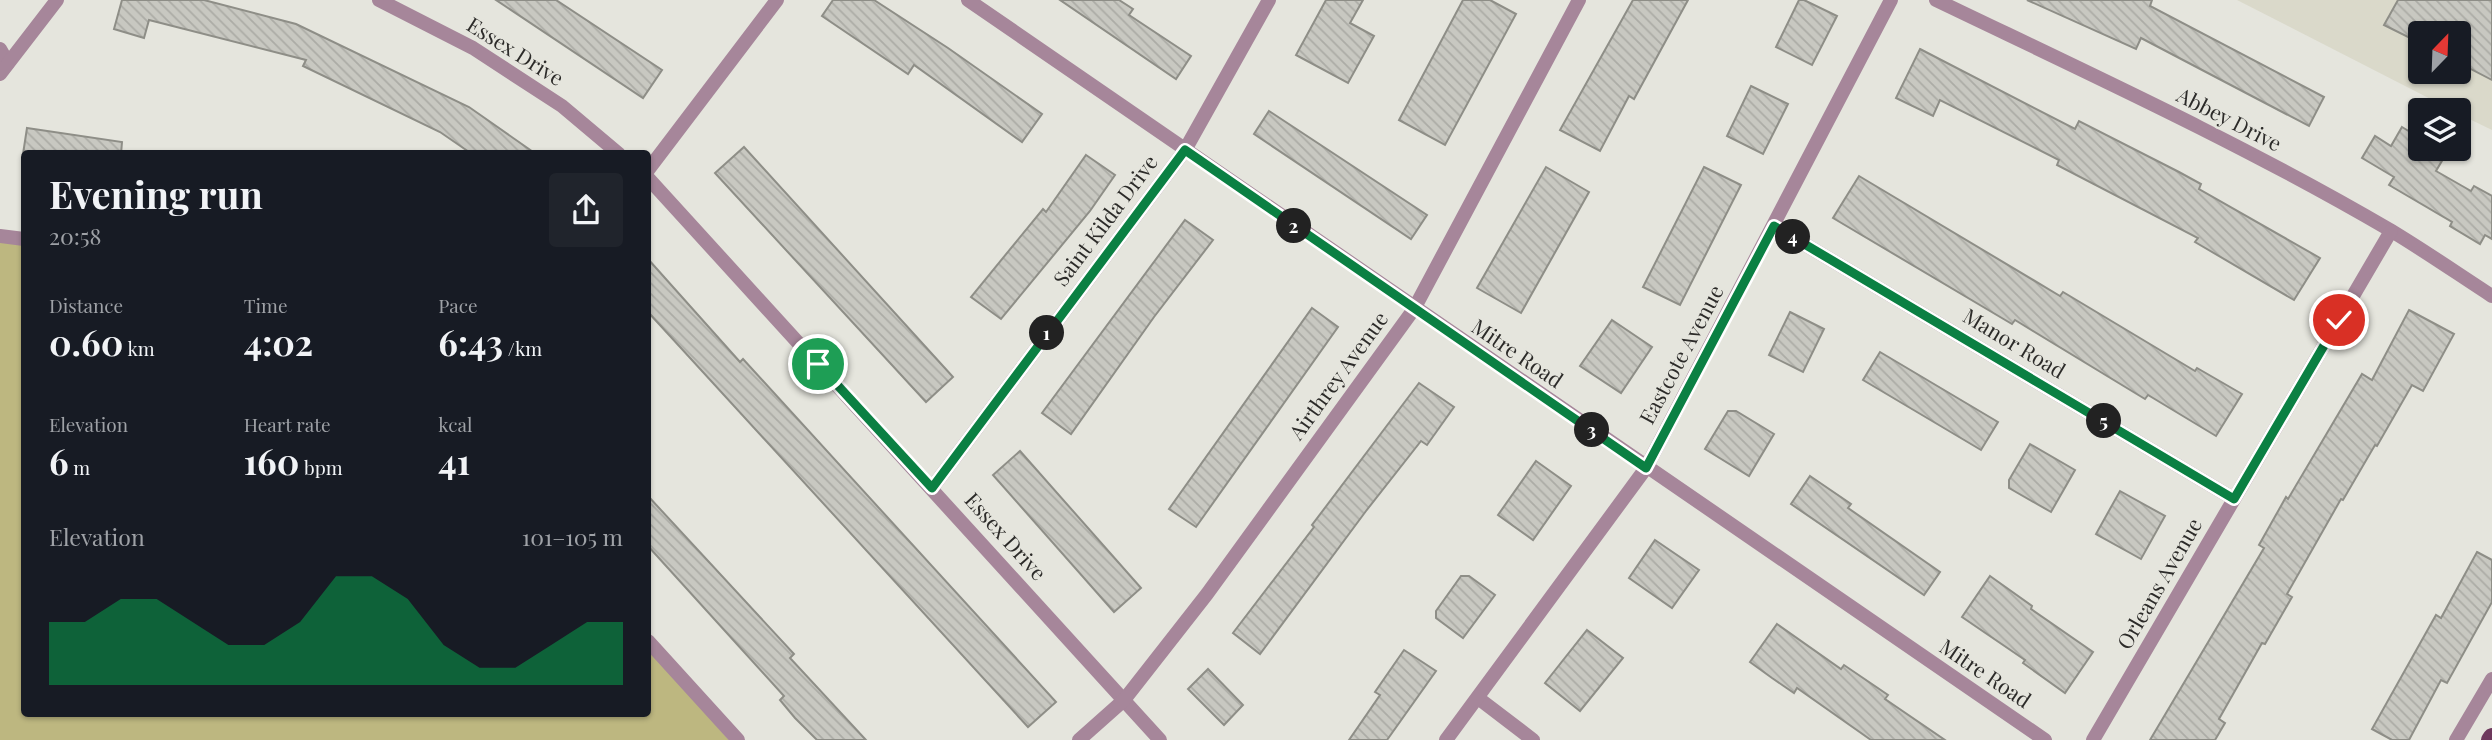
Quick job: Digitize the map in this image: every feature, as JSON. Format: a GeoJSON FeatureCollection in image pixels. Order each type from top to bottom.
{"type":"FeatureCollection","features":[{"type":"Feature","properties":{"kind":"street"},"geometry":{"type":"LineString","coordinates":[[4,69],[57,0]]}},
{"type":"Feature","properties":{"kind":"street","name":"Essex Drive"},"geometry":{"type":"LineString","coordinates":[[379,0],[473,48],[562,106],[615,150]]}},
{"type":"Feature","properties":{"kind":"street"},"geometry":{"type":"LineString","coordinates":[[651,166],[777,0]]}},
{"type":"Feature","properties":{"kind":"street","name":"Mitre Road"},"geometry":{"type":"LineString","coordinates":[[968,0],[1414,309],[2045,740]]}},
{"type":"Feature","properties":{"kind":"street","name":"Saint Kilda Drive"},"geometry":{"type":"LineString","coordinates":[[932,488],[1185,150],[1269,0]]}},
{"type":"Feature","properties":{"kind":"street","name":"Airthrey Avenue"},"geometry":{"type":"LineString","coordinates":[[1079,740],[1124,700],[1207,594],[1414,309],[1579,0]]}},
{"type":"Feature","properties":{"kind":"street","name":"Eastcote Avenue"},"geometry":{"type":"LineString","coordinates":[[1447,740],[1646,468],[1891,0]]}},
{"type":"Feature","properties":{"kind":"street","name":"Abbey Drive"},"geometry":{"type":"LineString","coordinates":[[1936,0],[2217,137],[2391,231],[2492,296]]}},
{"type":"Feature","properties":{"kind":"street"},"geometry":{"type":"LineString","coordinates":[[0,49],[4,69]]}},
{"type":"Feature","properties":{"kind":"street","name":"Essex Drive"},"geometry":{"type":"LineString","coordinates":[[651,181],[1160,740]]}},
{"type":"Feature","properties":{"kind":"street","name":"Manor Road"},"geometry":{"type":"LineString","coordinates":[[1774,226],[2234,499]]}},
{"type":"Feature","properties":{"kind":"street","name":"Orleans Avenue"},"geometry":{"type":"LineString","coordinates":[[2093,740],[2391,231]]}},
{"type":"Feature","properties":{"kind":"street"},"geometry":{"type":"LineString","coordinates":[[0,236],[21,239]]}},
{"type":"Feature","properties":{"kind":"street"},"geometry":{"type":"LineString","coordinates":[[651,644],[738,740]]}},
{"type":"Feature","properties":{"kind":"street"},"geometry":{"type":"LineString","coordinates":[[2456,740],[2492,679]]}},
{"type":"Feature","properties":{"kind":"street"},"geometry":{"type":"LineString","coordinates":[[1478,698],[1533,740]]}},
{"type":"Feature","properties":{"kind":"shaded area"},"geometry":{"type":"Polygon","coordinates":[[[2237,0],[2492,0],[2492,130],[2471,120],[2471,98],[2429,98],[2237,0]]]}},
{"type":"Feature","properties":{"kind":"shaded area"},"geometry":{"type":"Polygon","coordinates":[[[0,236],[21,239],[21,717],[651,717],[651,651],[729,740],[0,740],[0,236]]]}},
{"type":"Feature","properties":{"kind":"building"},"geometry":{"type":"Polygon","coordinates":[[[122,0],[204,0],[296,24],[469,107],[530,150],[466,150],[440,132],[303,66],[306,60],[149,20],[144,38],[114,29],[122,0]]]}},
{"type":"Feature","properties":{"kind":"building"},"geometry":{"type":"Polygon","coordinates":[[[496,0],[556,0],[662,70],[643,98],[496,0]]]}},
{"type":"Feature","properties":{"kind":"building"},"geometry":{"type":"Polygon","coordinates":[[[833,0],[874,0],[1042,114],[1022,142],[914,65],[908,74],[822,16],[833,0]]]}},
{"type":"Feature","properties":{"kind":"building"},"geometry":{"type":"Polygon","coordinates":[[[1060,0],[1119,0],[1133,9],[1129,15],[1191,56],[1176,79],[1060,0]]]}},
{"type":"Feature","properties":{"kind":"building"},"geometry":{"type":"Polygon","coordinates":[[[1326,0],[1363,0],[1350,23],[1374,36],[1348,83],[1296,55],[1326,0]]]}},
{"type":"Feature","properties":{"kind":"building"},"geometry":{"type":"Polygon","coordinates":[[[1463,0],[1490,0],[1516,14],[1445,145],[1399,120],[1463,0]]]}},
{"type":"Feature","properties":{"kind":"building"},"geometry":{"type":"Polygon","coordinates":[[[1633,0],[1688,0],[1634,99],[1629,96],[1600,151],[1560,130],[1633,0]]]}},
{"type":"Feature","properties":{"kind":"building"},"geometry":{"type":"Polygon","coordinates":[[[1799,0],[1837,16],[1812,65],[1776,47],[1799,0]]]}},
{"type":"Feature","properties":{"kind":"building"},"geometry":{"type":"Polygon","coordinates":[[[2027,0],[2152,0],[2150,6],[2324,97],[2309,126],[2141,38],[2136,49],[2027,0]]]}},
{"type":"Feature","properties":{"kind":"building"},"geometry":{"type":"Polygon","coordinates":[[[2398,0],[2492,0],[2492,80],[2471,69],[2471,21],[2408,21],[2408,37],[2384,25],[2398,0]]]}},
{"type":"Feature","properties":{"kind":"building"},"geometry":{"type":"Polygon","coordinates":[[[1920,49],[2075,129],[2079,121],[2179,172],[2201,184],[2199,189],[2320,258],[2294,300],[2195,242],[2198,238],[2057,165],[2059,160],[1940,100],[1933,116],[1896,98],[1920,49]]]}},
{"type":"Feature","properties":{"kind":"building"},"geometry":{"type":"Polygon","coordinates":[[[1751,86],[1788,104],[1763,154],[1727,136],[1751,86]]]}},
{"type":"Feature","properties":{"kind":"building"},"geometry":{"type":"Polygon","coordinates":[[[1269,111],[1427,215],[1411,239],[1254,134],[1269,111]]]}},
{"type":"Feature","properties":{"kind":"building"},"geometry":{"type":"Polygon","coordinates":[[[2402,127],[2408,131],[2408,161],[2442,161],[2436,171],[2471,191],[2474,186],[2492,196],[2492,239],[2485,235],[2480,244],[2450,226],[2452,222],[2389,185],[2394,177],[2362,158],[2375,136],[2391,146],[2402,127]]]}},
{"type":"Feature","properties":{"kind":"building"},"geometry":{"type":"Polygon","coordinates":[[[27,128],[122,142],[121,150],[24,150],[27,128]]]}},
{"type":"Feature","properties":{"kind":"building"},"geometry":{"type":"Polygon","coordinates":[[[744,147],[953,377],[926,402],[715,173],[744,147]]]}},
{"type":"Feature","properties":{"kind":"building"},"geometry":{"type":"Polygon","coordinates":[[[1086,155],[1115,175],[1090,211],[1001,319],[971,297],[1043,209],[1046,212],[1086,155]]]}},
{"type":"Feature","properties":{"kind":"building"},"geometry":{"type":"Polygon","coordinates":[[[1546,167],[1589,192],[1521,313],[1477,288],[1546,167]]]}},
{"type":"Feature","properties":{"kind":"building"},"geometry":{"type":"Polygon","coordinates":[[[1704,167],[1741,185],[1680,305],[1643,287],[1704,167]]]}},
{"type":"Feature","properties":{"kind":"building"},"geometry":{"type":"Polygon","coordinates":[[[1859,176],[2060,296],[2063,292],[2195,371],[2197,368],[2242,394],[2216,436],[2148,395],[2145,399],[2015,320],[2012,324],[1833,218],[1859,176]]]}},
{"type":"Feature","properties":{"kind":"building"},"geometry":{"type":"Polygon","coordinates":[[[1185,220],[1213,240],[1154,317],[1071,434],[1042,413],[1185,220]]]}},
{"type":"Feature","properties":{"kind":"building"},"geometry":{"type":"Polygon","coordinates":[[[651,262],[740,362],[743,359],[1056,702],[1028,727],[651,315],[651,262]]]}},
{"type":"Feature","properties":{"kind":"building"},"geometry":{"type":"Polygon","coordinates":[[[1312,308],[1338,327],[1196,527],[1169,509],[1312,308]]]}},
{"type":"Feature","properties":{"kind":"building"},"geometry":{"type":"Polygon","coordinates":[[[2409,310],[2454,334],[2423,391],[2412,385],[2377,446],[2375,445],[2343,500],[2341,499],[2287,594],[2292,597],[2265,644],[2262,643],[2219,719],[2225,723],[2215,740],[2150,740],[2264,548],[2259,545],[2286,497],[2288,499],[2362,374],[2372,380],[2409,310]]]}},
{"type":"Feature","properties":{"kind":"building"},"geometry":{"type":"Polygon","coordinates":[[[1790,312],[1824,329],[1803,372],[1769,355],[1790,312]]]}},
{"type":"Feature","properties":{"kind":"building"},"geometry":{"type":"Polygon","coordinates":[[[1612,320],[1652,347],[1621,393],[1580,366],[1612,320]]]}},
{"type":"Feature","properties":{"kind":"building"},"geometry":{"type":"Polygon","coordinates":[[[1880,352],[1998,422],[1981,450],[1863,380],[1880,352]]]}},
{"type":"Feature","properties":{"kind":"building"},"geometry":{"type":"Polygon","coordinates":[[[1419,383],[1454,407],[1427,445],[1421,441],[1366,511],[1260,654],[1233,633],[1419,383]]]}},
{"type":"Feature","properties":{"kind":"building"},"geometry":{"type":"Polygon","coordinates":[[[1728,411],[1736,411],[1774,434],[1749,476],[1705,449],[1728,411]]]}},
{"type":"Feature","properties":{"kind":"building"},"geometry":{"type":"Polygon","coordinates":[[[2030,444],[2075,470],[2051,512],[2009,488],[2009,480],[2030,444]]]}},
{"type":"Feature","properties":{"kind":"building"},"geometry":{"type":"Polygon","coordinates":[[[1020,451],[1141,588],[1114,612],[993,475],[1020,451]]]}},
{"type":"Feature","properties":{"kind":"building"},"geometry":{"type":"Polygon","coordinates":[[[1536,461],[1571,486],[1533,540],[1498,515],[1536,461]]]}},
{"type":"Feature","properties":{"kind":"building"},"geometry":{"type":"Polygon","coordinates":[[[1810,476],[1851,504],[1848,508],[1940,572],[1924,595],[1791,504],[1810,476]]]}},
{"type":"Feature","properties":{"kind":"building"},"geometry":{"type":"Polygon","coordinates":[[[2120,491],[2165,516],[2141,559],[2096,534],[2120,491]]]}},
{"type":"Feature","properties":{"kind":"building"},"geometry":{"type":"Polygon","coordinates":[[[651,499],[794,654],[790,658],[866,740],[817,740],[780,700],[784,696],[651,549],[651,499]]]}},
{"type":"Feature","properties":{"kind":"building"},"geometry":{"type":"Polygon","coordinates":[[[1655,540],[1699,570],[1672,608],[1629,578],[1655,540]]]}},
{"type":"Feature","properties":{"kind":"building"},"geometry":{"type":"Polygon","coordinates":[[[2477,552],[2492,560],[2492,602],[2447,683],[2441,680],[2409,740],[2392,740],[2372,729],[2436,615],[2441,618],[2477,552]]]}},
{"type":"Feature","properties":{"kind":"building"},"geometry":{"type":"Polygon","coordinates":[[[1461,576],[1469,576],[1495,595],[1463,638],[1436,618],[1436,611],[1461,576]]]}},
{"type":"Feature","properties":{"kind":"building"},"geometry":{"type":"Polygon","coordinates":[[[1990,576],[2032,606],[2031,609],[2093,652],[2065,693],[2023,663],[2025,660],[1962,617],[1990,576]]]}},
{"type":"Feature","properties":{"kind":"building"},"geometry":{"type":"Polygon","coordinates":[[[1777,624],[1841,669],[1844,665],[1888,695],[1885,699],[1945,740],[1871,740],[1797,688],[1794,693],[1772,678],[1750,662],[1777,624]]]}},
{"type":"Feature","properties":{"kind":"building"},"geometry":{"type":"Polygon","coordinates":[[[1587,630],[1623,658],[1580,711],[1545,683],[1587,630]]]}},
{"type":"Feature","properties":{"kind":"building"},"geometry":{"type":"Polygon","coordinates":[[[1404,650],[1436,671],[1387,740],[1349,740],[1380,695],[1375,692],[1404,650]]]}},
{"type":"Feature","properties":{"kind":"building"},"geometry":{"type":"Polygon","coordinates":[[[1208,669],[1243,705],[1224,725],[1188,689],[1208,669]]]}},
{"type":"Feature","properties":{"kind":"route"},"geometry":{"type":"LineString","coordinates":[[818,364],[932,488],[1185,150],[1646,468],[1774,226],[2234,499],[2339,320]]}}]}
